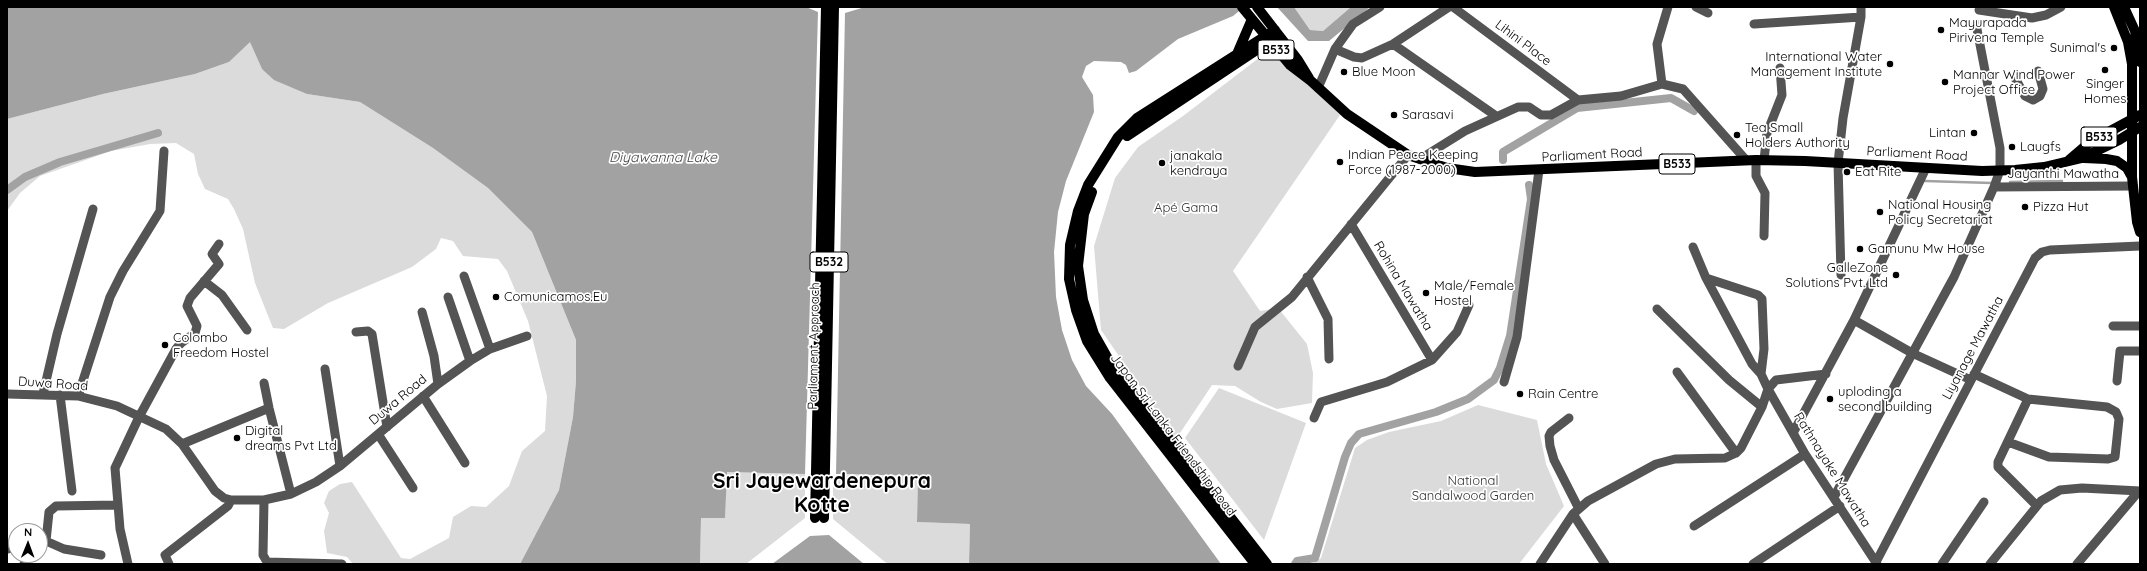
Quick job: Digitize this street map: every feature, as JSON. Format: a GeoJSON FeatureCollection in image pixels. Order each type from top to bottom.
{"type":"FeatureCollection","features":[{"type":"Feature","properties":{"kind":"main road","name":"Parliament Approach"},"geometry":{"type":"LineString","coordinates":[[826,7],[820,518],[834,7]]}},
{"type":"Feature","properties":{"kind":"main road"},"geometry":{"type":"LineString","coordinates":[[2114,7],[2128,42],[2132,64],[2136,123],[2133,182],[2137,222],[2140,232]]}},
{"type":"Feature","properties":{"kind":"main road"},"geometry":{"type":"LineString","coordinates":[[2124,7],[2135,31],[2140,62]]}},
{"type":"Feature","properties":{"kind":"main road","name":"Parliament Road"},"geometry":{"type":"LineString","coordinates":[[1259,10],[1298,60],[1314,85]]}},
{"type":"Feature","properties":{"kind":"main road"},"geometry":{"type":"LineString","coordinates":[[1237,54],[1247,13]]}},
{"type":"Feature","properties":{"kind":"main road","name":"Parliament Road"},"geometry":{"type":"LineString","coordinates":[[1247,13],[1290,65],[1347,114],[1408,155],[1447,168],[1475,172],[1755,160],[1926,168],[2000,170],[2031,169],[2082,158],[2136,123]]}},
{"type":"Feature","properties":{"kind":"main road","name":"Japan Sri Lanka Friendship Road"},"geometry":{"type":"LineString","coordinates":[[1255,564],[1110,378],[1087,341],[1076,310],[1069,279],[1070,245],[1078,211],[1088,184],[1118,137],[1137,118],[1237,54],[1277,32]]}},
{"type":"Feature","properties":{"kind":"main road","name":"Japan Sri Lanka Friendship Road"},"geometry":{"type":"LineString","coordinates":[[1267,38],[1125,138],[1107,162],[1095,185],[1084,214],[1078,266],[1088,319],[1112,364],[1267,564]]}},
{"type":"Feature","properties":{"kind":"main road","name":"Parliament Road"},"geometry":{"type":"LineString","coordinates":[[2069,160],[2090,142],[2136,123]]}},
{"type":"Feature","properties":{"kind":"main road"},"geometry":{"type":"LineString","coordinates":[[2082,158],[2117,161],[2127,168],[2133,182]]}},
{"type":"Feature","properties":{"kind":"street"},"geometry":{"type":"LineString","coordinates":[[1314,85],[1335,49],[1354,24],[1380,7]]}},
{"type":"Feature","properties":{"kind":"street"},"geometry":{"type":"LineString","coordinates":[[1335,49],[1354,57],[1362,58],[1393,44],[1449,7]]}},
{"type":"Feature","properties":{"kind":"street","name":"Lihini Place"},"geometry":{"type":"LineString","coordinates":[[1453,7],[1578,100]]}},
{"type":"Feature","properties":{"kind":"street"},"geometry":{"type":"LineString","coordinates":[[1662,84],[1657,44],[1668,7]]}},
{"type":"Feature","properties":{"kind":"street"},"geometry":{"type":"LineString","coordinates":[[1696,7],[1708,13]]}},
{"type":"Feature","properties":{"kind":"street"},"geometry":{"type":"LineString","coordinates":[[1841,275],[1838,163],[1843,118],[1861,17],[1861,7]]}},
{"type":"Feature","properties":{"kind":"street"},"geometry":{"type":"LineString","coordinates":[[1980,10],[2032,18],[2046,15],[2061,7]]}},
{"type":"Feature","properties":{"kind":"street"},"geometry":{"type":"LineString","coordinates":[[1754,24],[1861,17]]}},
{"type":"Feature","properties":{"kind":"street"},"geometry":{"type":"LineString","coordinates":[[1834,497],[1954,277],[1994,187],[2000,170],[2000,148],[1976,24]]}},
{"type":"Feature","properties":{"kind":"street"},"geometry":{"type":"LineString","coordinates":[[1393,44],[1496,116]]}},
{"type":"Feature","properties":{"kind":"street"},"geometry":{"type":"LineString","coordinates":[[1764,236],[1765,193],[1756,176],[1755,160],[1782,95],[1780,68]]}},
{"type":"Feature","properties":{"kind":"street"},"geometry":{"type":"LineString","coordinates":[[2015,78],[2025,96],[2033,100],[2040,96],[2043,89],[2038,71]]}},
{"type":"Feature","properties":{"kind":"street"},"geometry":{"type":"LineString","coordinates":[[1420,159],[1465,131],[1518,107],[1529,107],[1541,115],[1550,115],[1578,100],[1621,96],[1662,84],[1683,89],[1755,160]]}},
{"type":"Feature","properties":{"kind":"street"},"geometry":{"type":"LineString","coordinates":[[78,396],[110,297],[123,271],[160,211],[164,151]]}},
{"type":"Feature","properties":{"kind":"street"},"geometry":{"type":"LineString","coordinates":[[1238,366],[1255,327],[1292,297],[1408,155]]}},
{"type":"Feature","properties":{"kind":"street"},"geometry":{"type":"LineString","coordinates":[[1793,433],[1854,320],[1926,168]]}},
{"type":"Feature","properties":{"kind":"street"},"geometry":{"type":"LineString","coordinates":[[1504,382],[1517,337],[1539,170]]}},
{"type":"Feature","properties":{"kind":"street","name":"Jayanthi Mawatha"},"geometry":{"type":"LineString","coordinates":[[1994,187],[2133,182]]}},
{"type":"Feature","properties":{"kind":"street"},"geometry":{"type":"LineString","coordinates":[[43,394],[57,334],[93,209]]}},
{"type":"Feature","properties":{"kind":"street","name":"Rohina Mawatha"},"geometry":{"type":"LineString","coordinates":[[1351,224],[1432,360]]}},
{"type":"Feature","properties":{"kind":"street"},"geometry":{"type":"LineString","coordinates":[[128,564],[120,529],[115,468],[139,417],[176,349],[181,343],[195,333],[197,326],[187,306],[190,298],[219,264],[212,254],[219,244]]}},
{"type":"Feature","properties":{"kind":"street","name":"Liyanage Mawatha"},"geometry":{"type":"LineString","coordinates":[[1876,564],[2035,258],[2042,252],[2050,250],[2140,246]]}},
{"type":"Feature","properties":{"kind":"street"},"geometry":{"type":"LineString","coordinates":[[1693,247],[1706,278],[1752,364],[1761,374]]}},
{"type":"Feature","properties":{"kind":"street"},"geometry":{"type":"LineString","coordinates":[[464,276],[490,349]]}},
{"type":"Feature","properties":{"kind":"street"},"geometry":{"type":"LineString","coordinates":[[1307,277],[1328,319],[1328,359]]}},
{"type":"Feature","properties":{"kind":"street"},"geometry":{"type":"LineString","coordinates":[[1706,278],[1758,295],[1762,299],[1764,348],[1761,374]]}},
{"type":"Feature","properties":{"kind":"street"},"geometry":{"type":"LineString","coordinates":[[204,281],[222,295],[247,330]]}},
{"type":"Feature","properties":{"kind":"street"},"geometry":{"type":"LineString","coordinates":[[448,296],[470,360]]}},
{"type":"Feature","properties":{"kind":"street"},"geometry":{"type":"LineString","coordinates":[[1314,418],[1320,402],[1387,382],[1432,360],[1457,332],[1469,305]]}},
{"type":"Feature","properties":{"kind":"street"},"geometry":{"type":"LineString","coordinates":[[1657,309],[1729,380],[1762,407]]}},
{"type":"Feature","properties":{"kind":"street"},"geometry":{"type":"LineString","coordinates":[[422,312],[434,356],[438,384]]}},
{"type":"Feature","properties":{"kind":"street"},"geometry":{"type":"LineString","coordinates":[[1854,320],[1912,353],[2028,399],[2107,406],[2116,412],[2119,419],[2115,457],[2108,460],[2049,457],[2008,442]]}},
{"type":"Feature","properties":{"kind":"street"},"geometry":{"type":"LineString","coordinates":[[2113,326],[2140,326]]}},
{"type":"Feature","properties":{"kind":"street"},"geometry":{"type":"LineString","coordinates":[[356,332],[368,331],[372,334],[387,427]]}},
{"type":"Feature","properties":{"kind":"street","name":"Duwa Road"},"geometry":{"type":"LineString","coordinates":[[7,394],[78,396],[117,406],[166,429],[182,444],[215,491],[224,498],[231,500],[264,500],[291,494],[316,482],[340,466],[423,396],[470,360],[490,349],[527,336]]}},
{"type":"Feature","properties":{"kind":"street"},"geometry":{"type":"LineString","coordinates":[[2117,381],[2120,351],[2140,351]]}},
{"type":"Feature","properties":{"kind":"street"},"geometry":{"type":"LineString","coordinates":[[325,369],[340,466]]}},
{"type":"Feature","properties":{"kind":"street"},"geometry":{"type":"LineString","coordinates":[[1677,372],[1736,453]]}},
{"type":"Feature","properties":{"kind":"street","name":"Rathnayake Mawatha"},"geometry":{"type":"LineString","coordinates":[[1761,374],[1805,454],[1840,506],[1876,564]]}},
{"type":"Feature","properties":{"kind":"street"},"geometry":{"type":"LineString","coordinates":[[1546,562],[1576,511],[1588,501],[1656,464],[1676,459],[1725,458],[1736,453],[1741,448],[1762,407],[1768,389],[1776,380],[1826,374]]}},
{"type":"Feature","properties":{"kind":"street"},"geometry":{"type":"LineString","coordinates":[[264,383],[291,494]]}},
{"type":"Feature","properties":{"kind":"street"},"geometry":{"type":"LineString","coordinates":[[60,395],[72,491]]}},
{"type":"Feature","properties":{"kind":"street"},"geometry":{"type":"LineString","coordinates":[[423,396],[465,463]]}},
{"type":"Feature","properties":{"kind":"street"},"geometry":{"type":"LineString","coordinates":[[2028,399],[1998,462],[1998,467],[2037,506]]}},
{"type":"Feature","properties":{"kind":"street"},"geometry":{"type":"LineString","coordinates":[[182,444],[269,408]]}},
{"type":"Feature","properties":{"kind":"street"},"geometry":{"type":"LineString","coordinates":[[1569,418],[1551,432],[1549,436],[1550,446],[1554,460],[1576,511],[1605,564]]}},
{"type":"Feature","properties":{"kind":"street"},"geometry":{"type":"LineString","coordinates":[[378,434],[413,488]]}},
{"type":"Feature","properties":{"kind":"street"},"geometry":{"type":"LineString","coordinates":[[1694,526],[1805,454]]}},
{"type":"Feature","properties":{"kind":"street"},"geometry":{"type":"LineString","coordinates":[[1990,564],[2041,501],[2060,490],[2082,488],[2139,491]]}},
{"type":"Feature","properties":{"kind":"street"},"geometry":{"type":"LineString","coordinates":[[2077,564],[2139,491]]}},
{"type":"Feature","properties":{"kind":"street"},"geometry":{"type":"LineString","coordinates":[[169,564],[165,555],[228,506],[231,500]]}},
{"type":"Feature","properties":{"kind":"street"},"geometry":{"type":"LineString","coordinates":[[264,500],[263,555],[267,562],[342,564]]}},
{"type":"Feature","properties":{"kind":"street"},"geometry":{"type":"LineString","coordinates":[[1942,564],[1984,502]]}},
{"type":"Feature","properties":{"kind":"street"},"geometry":{"type":"LineString","coordinates":[[47,523],[49,512],[56,506],[117,505]]}},
{"type":"Feature","properties":{"kind":"street"},"geometry":{"type":"LineString","coordinates":[[1753,564],[1840,506]]}},
{"type":"Feature","properties":{"kind":"street"},"geometry":{"type":"LineString","coordinates":[[48,544],[64,549],[101,555]]}},
{"type":"Feature","properties":{"kind":"green space"},"geometry":{"type":"Polygon","coordinates":[[[1294,7],[1351,7],[1323,31],[1310,30],[1294,7]]]}},
{"type":"Feature","properties":{"kind":"green space"},"geometry":{"type":"Polygon","coordinates":[[[250,41],[262,69],[307,94],[360,102],[433,148],[488,188],[532,232],[576,340],[576,381],[573,417],[559,490],[520,564],[353,564],[347,557],[327,553],[324,531],[329,513],[324,503],[329,491],[340,484],[352,482],[401,558],[410,559],[449,538],[453,517],[471,506],[486,507],[509,486],[522,451],[545,431],[547,396],[528,321],[507,271],[498,259],[463,256],[453,241],[441,238],[436,249],[412,267],[328,303],[284,329],[273,328],[255,283],[243,229],[234,209],[228,199],[205,189],[198,174],[194,154],[176,143],[150,144],[111,151],[40,176],[20,193],[7,211],[7,119],[103,94],[195,74],[229,62],[250,41]]]}},
{"type":"Feature","properties":{"kind":"green space","name":"Apé Gama"},"geometry":{"type":"Polygon","coordinates":[[[1272,48],[1340,115],[1233,271],[1260,311],[1278,308],[1307,344],[1313,373],[1312,403],[1277,409],[1261,402],[1235,386],[1212,385],[1176,439],[1101,330],[1094,246],[1115,178],[1138,147],[1183,116],[1272,48]]]}},
{"type":"Feature","properties":{"kind":"green space"},"geometry":{"type":"Polygon","coordinates":[[[1219,388],[1306,423],[1264,540],[1185,438],[1219,388]]]}},
{"type":"Feature","properties":{"kind":"green space","name":"National Sandalwood Garden"},"geometry":{"type":"Polygon","coordinates":[[[1478,405],[1537,420],[1546,464],[1564,506],[1519,564],[1312,564],[1321,558],[1355,448],[1367,440],[1389,432],[1441,421],[1478,405]]]}},
{"type":"Feature","properties":{"kind":"green space"},"geometry":{"type":"Polygon","coordinates":[[[726,472],[805,474],[805,518],[746,564],[700,564],[701,518],[725,518],[726,472]]]}},
{"type":"Feature","properties":{"kind":"green space"},"geometry":{"type":"Polygon","coordinates":[[[833,475],[918,476],[917,522],[970,524],[969,564],[889,564],[885,562],[833,519],[833,475]]]}},
{"type":"Feature","properties":{"kind":"water","name":"Diyawanna Lake"},"geometry":{"type":"Polygon","coordinates":[[[7,7],[806,7],[818,12],[805,474],[727,472],[725,518],[701,518],[700,564],[520,564],[559,490],[573,417],[576,381],[576,340],[532,232],[488,188],[433,148],[360,102],[307,94],[274,80],[262,69],[250,42],[229,62],[195,74],[103,94],[7,119],[7,7]]]}},
{"type":"Feature","properties":{"kind":"water"},"geometry":{"type":"Polygon","coordinates":[[[865,7],[1244,7],[1233,16],[1178,39],[1136,71],[1129,73],[1126,65],[1121,62],[1094,61],[1086,66],[1082,77],[1093,95],[1094,112],[1066,181],[1058,212],[1054,252],[1056,297],[1062,330],[1072,360],[1086,386],[1112,414],[1221,564],[969,564],[970,524],[917,522],[918,476],[836,474],[845,13],[865,7]]]}},
{"type":"Feature","properties":{"kind":"water"},"geometry":{"type":"Polygon","coordinates":[[[1277,7],[1294,7],[1310,30],[1323,31],[1351,7],[1370,7],[1329,41],[1308,41],[1277,7]]]}},
{"type":"Feature","properties":{"kind":"water"},"geometry":{"type":"Polygon","coordinates":[[[829,535],[864,564],[772,564],[810,536],[829,535]]]}},
{"type":"Feature","properties":{"kind":"waterway"},"geometry":{"type":"LineString","coordinates":[[1503,160],[1503,152],[1577,108],[1671,98],[1694,111]]}},
{"type":"Feature","properties":{"kind":"waterway"},"geometry":{"type":"LineString","coordinates":[[7,190],[25,177],[60,162],[158,133]]}},
{"type":"Feature","properties":{"kind":"waterway"},"geometry":{"type":"LineString","coordinates":[[1925,181],[1992,183]]}},
{"type":"Feature","properties":{"kind":"waterway"},"geometry":{"type":"LineString","coordinates":[[2010,182],[2062,181]]}},
{"type":"Feature","properties":{"kind":"waterway"},"geometry":{"type":"LineString","coordinates":[[1295,564],[1297,561],[1315,558],[1345,457],[1351,443],[1359,434],[1436,412],[1468,399],[1494,380],[1500,368],[1510,336],[1531,199],[1529,185]]}},
{"type":"Feature","properties":{"kind":"place","name":"Mayurapada Pirivena Temple"},"geometry":{"type":"Point","coordinates":[1941,30]}},
{"type":"Feature","properties":{"kind":"place","name":"Sunimal's"},"geometry":{"type":"Point","coordinates":[2114,48]}},
{"type":"Feature","properties":{"kind":"place","name":"International Water Management Institute"},"geometry":{"type":"Point","coordinates":[1890,64]}},
{"type":"Feature","properties":{"kind":"place","name":"Singer Homes"},"geometry":{"type":"Point","coordinates":[2105,70]}},
{"type":"Feature","properties":{"kind":"place","name":"Blue Moon"},"geometry":{"type":"Point","coordinates":[1344,72]}},
{"type":"Feature","properties":{"kind":"place","name":"Mannar Wind Power Project Office"},"geometry":{"type":"Point","coordinates":[1945,82]}},
{"type":"Feature","properties":{"kind":"place","name":"Sarasavi"},"geometry":{"type":"Point","coordinates":[1394,115]}},
{"type":"Feature","properties":{"kind":"place","name":"Lintan"},"geometry":{"type":"Point","coordinates":[1974,133]}},
{"type":"Feature","properties":{"kind":"place","name":"Tea Small Holders Authority"},"geometry":{"type":"Point","coordinates":[1737,135]}},
{"type":"Feature","properties":{"kind":"place","name":"Laugfs"},"geometry":{"type":"Point","coordinates":[2012,147]}},
{"type":"Feature","properties":{"kind":"place","name":"Indian Peace Keeping Force (1987-2000)"},"geometry":{"type":"Point","coordinates":[1340,162]}},
{"type":"Feature","properties":{"kind":"place","name":"janakala kendraya"},"geometry":{"type":"Point","coordinates":[1162,163]}},
{"type":"Feature","properties":{"kind":"place","name":"Eat Rite"},"geometry":{"type":"Point","coordinates":[1847,172]}},
{"type":"Feature","properties":{"kind":"place","name":"Pizza Hut"},"geometry":{"type":"Point","coordinates":[2025,207]}},
{"type":"Feature","properties":{"kind":"place","name":"National Housing Policy Secretariat"},"geometry":{"type":"Point","coordinates":[1880,212]}},
{"type":"Feature","properties":{"kind":"place","name":"Gamunu Mw House"},"geometry":{"type":"Point","coordinates":[1860,249]}},
{"type":"Feature","properties":{"kind":"place","name":"GalleZone Solutions Pvt. Ltd"},"geometry":{"type":"Point","coordinates":[1896,275]}},
{"type":"Feature","properties":{"kind":"place","name":"Male/Female Hostel"},"geometry":{"type":"Point","coordinates":[1426,293]}},
{"type":"Feature","properties":{"kind":"place","name":"Comunicamos.Eu"},"geometry":{"type":"Point","coordinates":[496,297]}},
{"type":"Feature","properties":{"kind":"place","name":"Colombo Freedom Hostel"},"geometry":{"type":"Point","coordinates":[165,345]}},
{"type":"Feature","properties":{"kind":"place","name":"Rain Centre"},"geometry":{"type":"Point","coordinates":[1520,394]}},
{"type":"Feature","properties":{"kind":"place","name":"uploding a second building"},"geometry":{"type":"Point","coordinates":[1830,399]}},
{"type":"Feature","properties":{"kind":"place","name":"Digital dreams Pvt Ltd"},"geometry":{"type":"Point","coordinates":[237,438]}},
{"type":"Feature","properties":{"kind":"district","name":"Sri Jayewardenepura Kotte"},"geometry":{"type":"Point","coordinates":[822,494]}}]}
